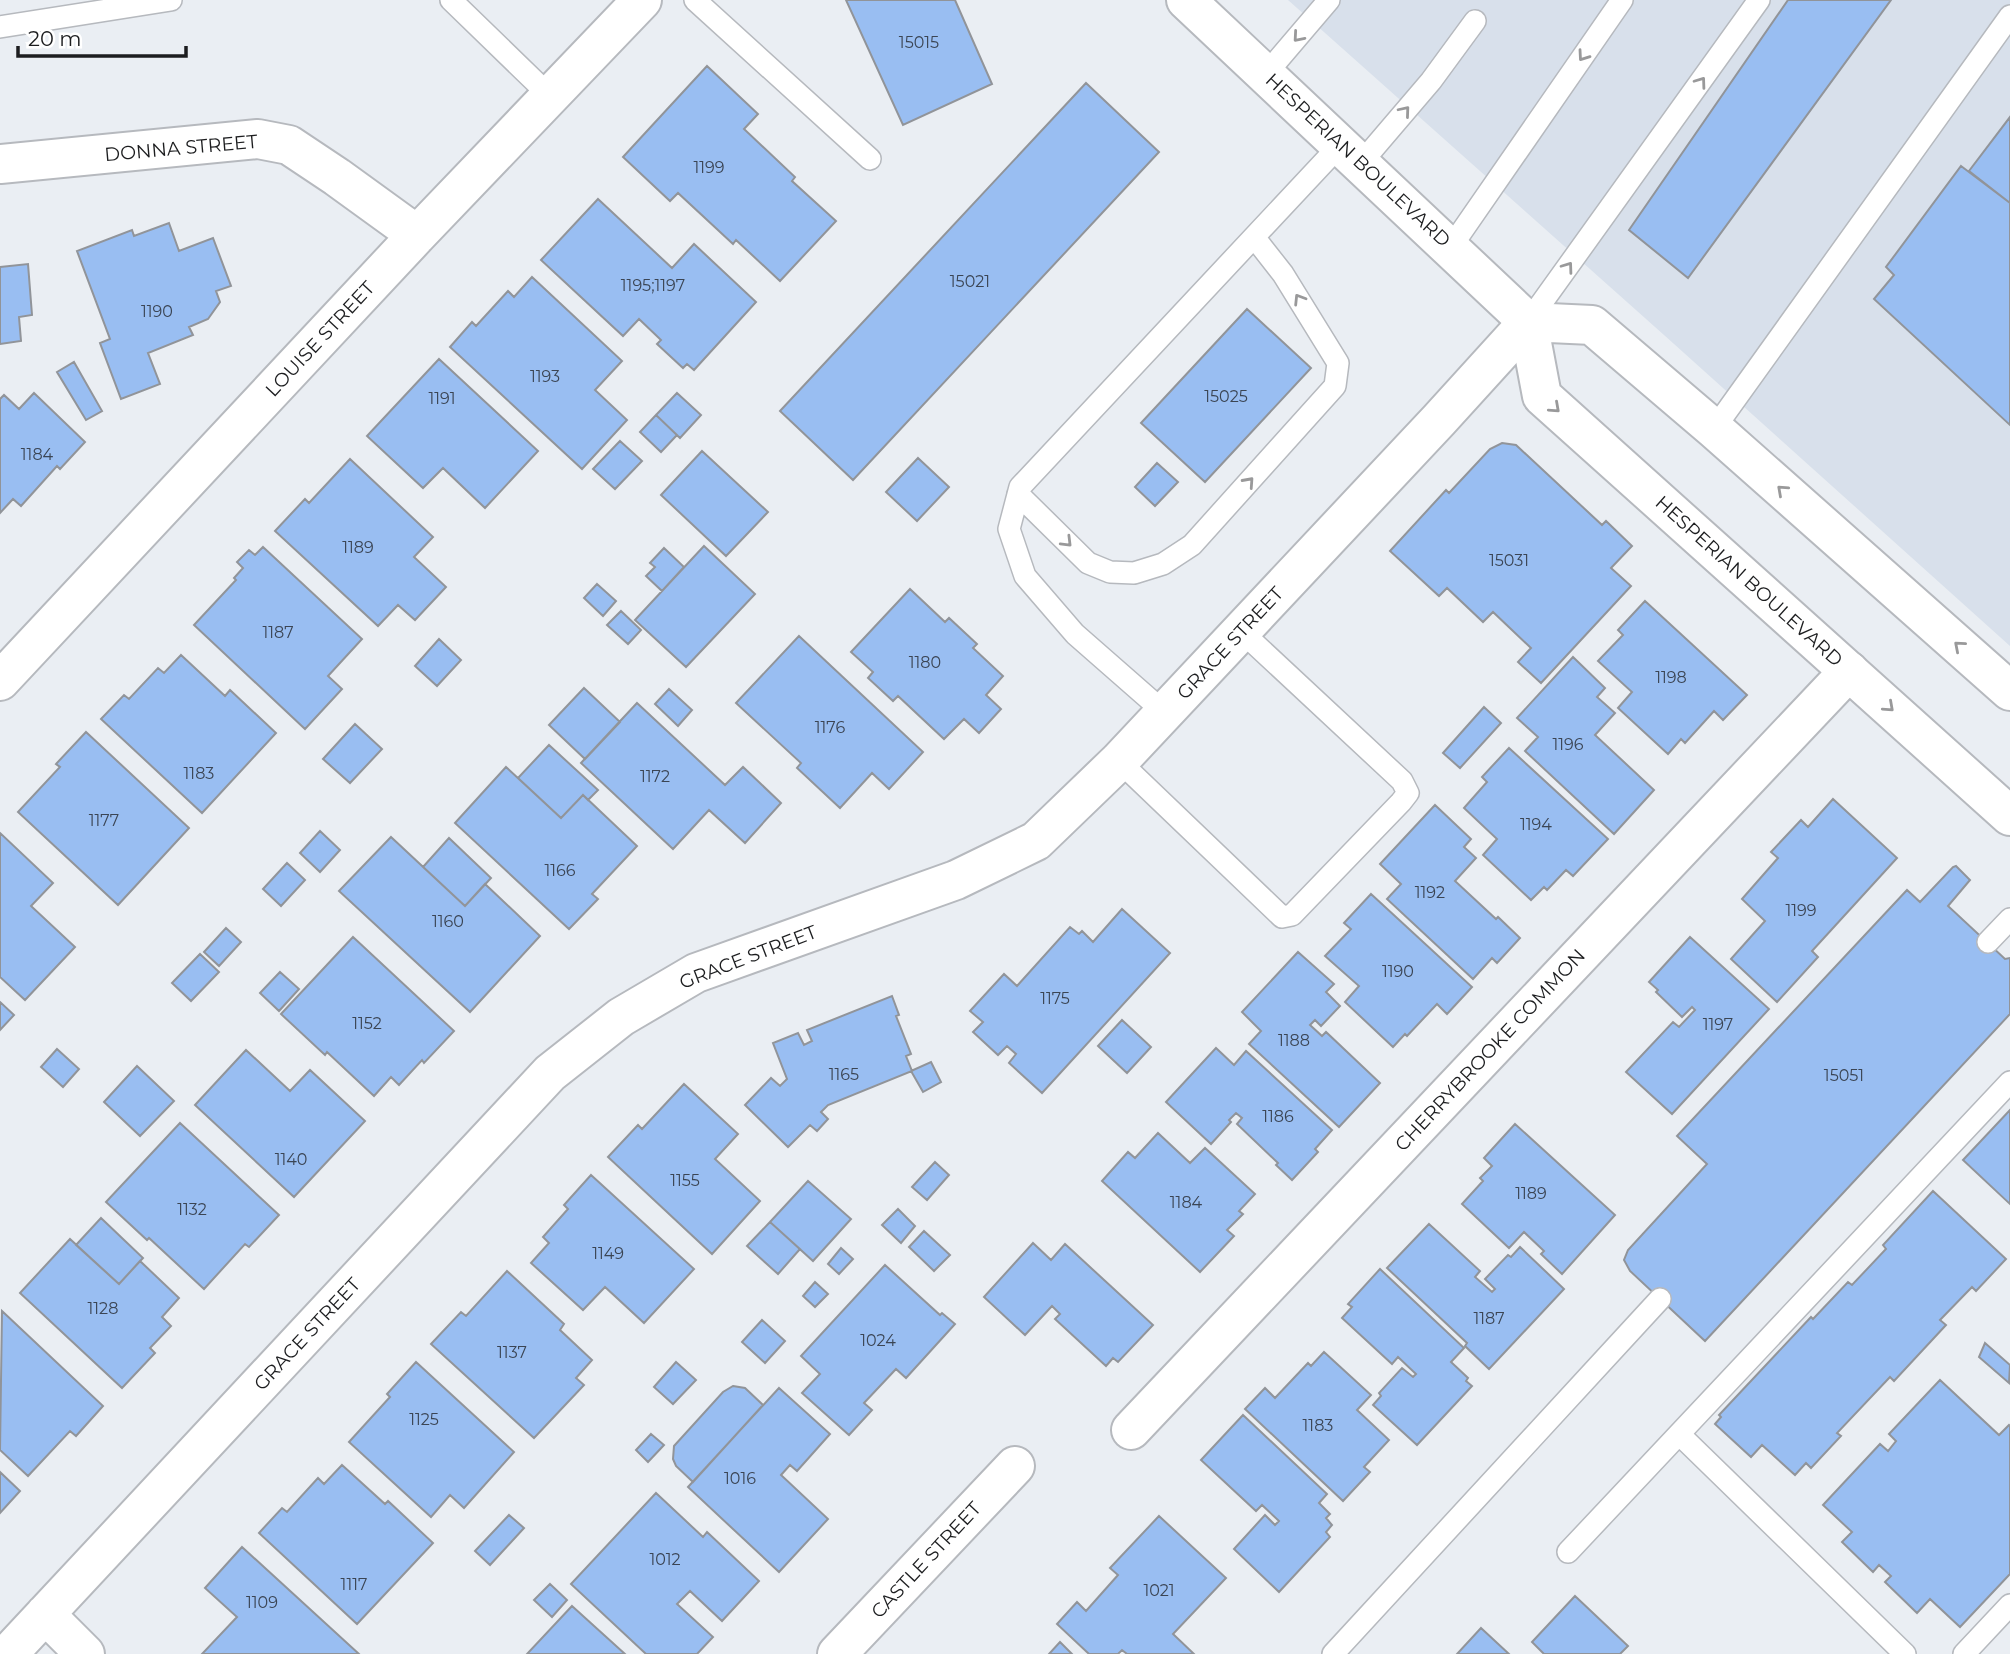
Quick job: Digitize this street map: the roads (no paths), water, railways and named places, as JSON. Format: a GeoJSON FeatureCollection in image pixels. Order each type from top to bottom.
{"type":"FeatureCollection","features":[{"type":"Feature","properties":{"kind":"street","name":"LOUISE STREET"},"geometry":{"type":"LineString","coordinates":[[0,681],[417,235],[642,0]]}},
{"type":"Feature","properties":{"kind":"street","name":"HESPERIAN BOULEVARD"},"geometry":{"type":"LineString","coordinates":[[1190,2],[1528,322],[1542,396],[2010,817]]}},
{"type":"Feature","properties":{"kind":"street","name":"DONNA STREET"},"geometry":{"type":"LineString","coordinates":[[0,164],[258,139],[289,145],[417,235]]}},
{"type":"Feature","properties":{"kind":"street"},"geometry":{"type":"LineString","coordinates":[[1528,322],[1592,325],[1714,429],[2010,691]]}},
{"type":"Feature","properties":{"kind":"street","name":"GRACE STREET"},"geometry":{"type":"LineString","coordinates":[[8,1654],[550,1073],[621,1017],[695,973],[956,880],[1036,841],[1119,761],[1528,322]]}},
{"type":"Feature","properties":{"kind":"street","name":"CHERRYBROOKE COMMON"},"geometry":{"type":"LineString","coordinates":[[1131,1430],[1849,671]]}},
{"type":"Feature","properties":{"kind":"street","name":"CASTLE STREET"},"geometry":{"type":"LineString","coordinates":[[837,1654],[1015,1466]]}},
{"type":"Feature","properties":{"kind":"street"},"geometry":{"type":"LineString","coordinates":[[46,1614],[85,1654]]}},
{"type":"Feature","properties":{"kind":"lane"},"geometry":{"type":"LineString","coordinates":[[0,27],[171,0]]}},
{"type":"Feature","properties":{"kind":"lane"},"geometry":{"type":"LineString","coordinates":[[451,0],[550,96]]}},
{"type":"Feature","properties":{"kind":"lane"},"geometry":{"type":"LineString","coordinates":[[695,0],[870,159]]}},
{"type":"Feature","properties":{"kind":"lane"},"geometry":{"type":"LineString","coordinates":[[1266,74],[1329,0]]}},
{"type":"Feature","properties":{"kind":"lane"},"geometry":{"type":"LineString","coordinates":[[1451,247],[1622,0]]}},
{"type":"Feature","properties":{"kind":"lane"},"geometry":{"type":"LineString","coordinates":[[1528,322],[1759,0]]}},
{"type":"Feature","properties":{"kind":"lane"},"geometry":{"type":"LineString","coordinates":[[1714,429],[2010,16]]}},
{"type":"Feature","properties":{"kind":"lane"},"geometry":{"type":"LineString","coordinates":[[1164,712],[1075,634],[1025,576],[1009,529],[1020,487],[1254,237],[1351,154],[1431,80],[1475,21]]}},
{"type":"Feature","properties":{"kind":"lane"},"geometry":{"type":"LineString","coordinates":[[1018,494],[1088,563],[1110,572],[1134,573],[1163,564],[1192,545],[1335,386],[1338,363],[1283,274],[1254,237]]}},
{"type":"Feature","properties":{"kind":"lane"},"geometry":{"type":"LineString","coordinates":[[1119,761],[1283,917],[1292,915],[1401,802],[1408,793],[1402,781],[1241,631]]}},
{"type":"Feature","properties":{"kind":"lane"},"geometry":{"type":"LineString","coordinates":[[1988,942],[2010,919]]}},
{"type":"Feature","properties":{"kind":"lane"},"geometry":{"type":"LineString","coordinates":[[1568,1552],[2010,1082]]}},
{"type":"Feature","properties":{"kind":"lane"},"geometry":{"type":"LineString","coordinates":[[1333,1654],[1660,1299]]}},
{"type":"Feature","properties":{"kind":"lane"},"geometry":{"type":"LineString","coordinates":[[1679,1434],[1905,1654]]}},
{"type":"Feature","properties":{"kind":"lane"},"geometry":{"type":"LineString","coordinates":[[1965,1654],[2010,1605]]}}]}
